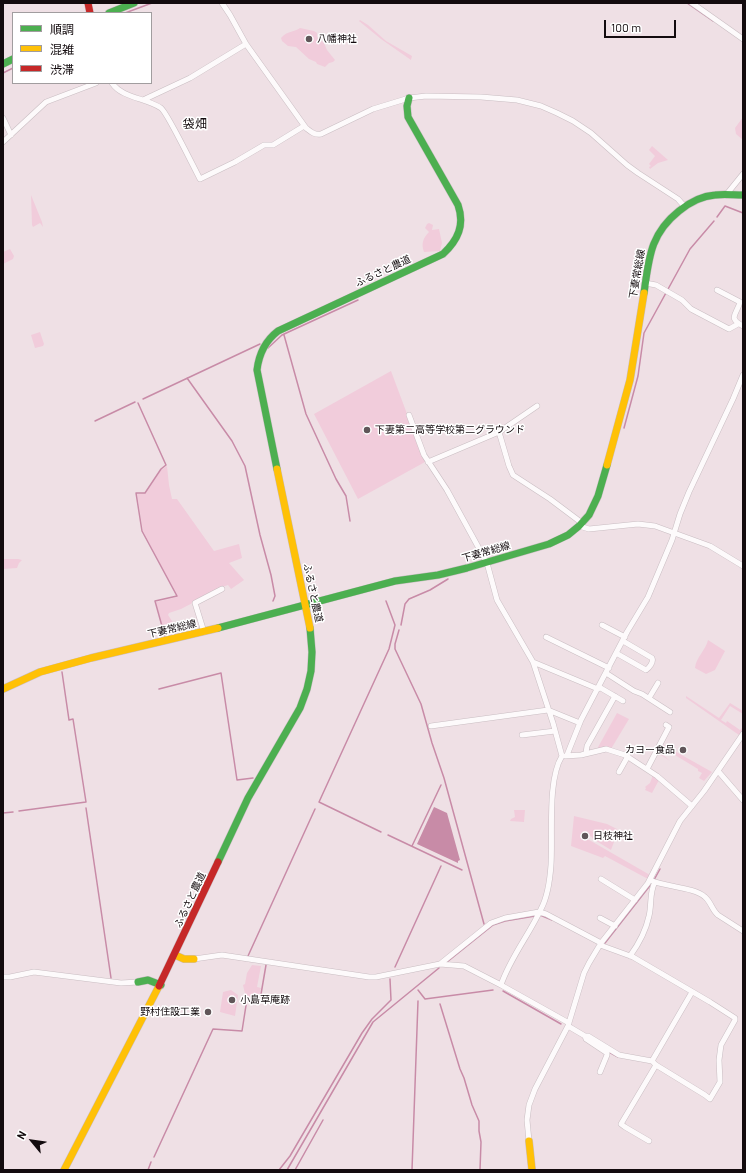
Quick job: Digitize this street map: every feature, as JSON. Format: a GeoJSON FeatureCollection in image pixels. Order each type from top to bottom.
{"type":"FeatureCollection","features":[{"type":"Feature","properties":{"kind":"street"},"geometry":{"type":"LineString","coordinates":[[112,12],[134,3]]}},
{"type":"Feature","properties":{"kind":"street"},"geometry":{"type":"LineString","coordinates":[[222,3],[246,44],[304,126],[311,132],[321,134],[378,107],[409,98],[426,96],[499,98],[522,101],[552,110],[591,133],[627,165],[678,199],[684,206]]}},
{"type":"Feature","properties":{"kind":"street"},"geometry":{"type":"LineString","coordinates":[[692,3],[743,39]]}},
{"type":"Feature","properties":{"kind":"street"},"geometry":{"type":"LineString","coordinates":[[144,100],[190,78],[246,44]]}},
{"type":"Feature","properties":{"kind":"street"},"geometry":{"type":"LineString","coordinates":[[3,64],[12,60]]}},
{"type":"Feature","properties":{"kind":"street"},"geometry":{"type":"LineString","coordinates":[[3,142],[46,102],[93,84]]}},
{"type":"Feature","properties":{"kind":"street"},"geometry":{"type":"LineString","coordinates":[[113,84],[123,92],[163,109],[200,178],[235,162],[264,145],[273,145],[304,126]]}},
{"type":"Feature","properties":{"kind":"street","name":"ふるさと農道"},"geometry":{"type":"LineString","coordinates":[[64,1170],[161,985],[248,798],[296,715],[304,696],[311,671],[311,634],[258,376],[258,361],[265,345],[278,331],[438,256],[450,248],[456,240],[461,228],[462,218],[460,209],[408,118],[407,108],[409,98]]}},
{"type":"Feature","properties":{"kind":"street"},"geometry":{"type":"LineString","coordinates":[[3,118],[11,135]]}},
{"type":"Feature","properties":{"kind":"street"},"geometry":{"type":"LineString","coordinates":[[726,195],[743,174]]}},
{"type":"Feature","properties":{"kind":"street","name":"下妻常総線"},"geometry":{"type":"LineString","coordinates":[[3,689],[40,672],[91,658],[204,632],[395,581],[438,575],[487,563],[557,541],[568,535],[581,525],[592,510],[598,496],[623,411],[636,346],[650,255],[657,235],[669,219],[684,206],[702,198],[715,195],[743,195]]}},
{"type":"Feature","properties":{"kind":"street"},"geometry":{"type":"LineString","coordinates":[[645,283],[656,285],[667,291],[682,300],[691,309],[729,329],[741,325]]}},
{"type":"Feature","properties":{"kind":"street"},"geometry":{"type":"LineString","coordinates":[[717,290],[740,302],[734,316],[735,322],[741,325]]}},
{"type":"Feature","properties":{"kind":"street"},"geometry":{"type":"LineString","coordinates":[[501,985],[508,969],[540,912],[550,880],[553,782],[556,765],[564,756],[607,670],[648,597],[675,532],[689,492],[743,375]]}},
{"type":"Feature","properties":{"kind":"street"},"geometry":{"type":"LineString","coordinates":[[428,462],[499,432],[537,406]]}},
{"type":"Feature","properties":{"kind":"street"},"geometry":{"type":"LineString","coordinates":[[410,415],[428,462],[447,490],[487,563],[497,600],[533,662],[564,756]]}},
{"type":"Feature","properties":{"kind":"street"},"geometry":{"type":"LineString","coordinates":[[499,432],[513,475],[550,499],[581,525],[589,529],[638,524],[649,525],[675,532],[710,546],[743,566]]}},
{"type":"Feature","properties":{"kind":"street"},"geometry":{"type":"LineString","coordinates":[[204,632],[196,603],[222,589]]}},
{"type":"Feature","properties":{"kind":"street"},"geometry":{"type":"LineString","coordinates":[[602,625],[652,658],[652,662],[646,670],[616,653]]}},
{"type":"Feature","properties":{"kind":"street"},"geometry":{"type":"LineString","coordinates":[[546,638],[607,670],[634,691],[649,698],[670,712]]}},
{"type":"Feature","properties":{"kind":"street"},"geometry":{"type":"LineString","coordinates":[[533,662],[598,688],[623,701]]}},
{"type":"Feature","properties":{"kind":"street"},"geometry":{"type":"LineString","coordinates":[[649,698],[658,683]]}},
{"type":"Feature","properties":{"kind":"street"},"geometry":{"type":"LineString","coordinates":[[586,753],[587,746],[615,696]]}},
{"type":"Feature","properties":{"kind":"street"},"geometry":{"type":"LineString","coordinates":[[431,726],[548,710],[580,723]]}},
{"type":"Feature","properties":{"kind":"street"},"geometry":{"type":"LineString","coordinates":[[647,769],[669,727],[666,725]]}},
{"type":"Feature","properties":{"kind":"street"},"geometry":{"type":"LineString","coordinates":[[522,735],[555,731]]}},
{"type":"Feature","properties":{"kind":"street"},"geometry":{"type":"LineString","coordinates":[[630,956],[648,918],[653,881],[674,831],[743,734]]}},
{"type":"Feature","properties":{"kind":"street"},"geometry":{"type":"LineString","coordinates":[[564,756],[580,755],[606,749],[628,756],[647,769],[692,806]]}},
{"type":"Feature","properties":{"kind":"street"},"geometry":{"type":"LineString","coordinates":[[619,772],[628,756]]}},
{"type":"Feature","properties":{"kind":"street"},"geometry":{"type":"LineString","coordinates":[[718,771],[743,800]]}},
{"type":"Feature","properties":{"kind":"street"},"geometry":{"type":"LineString","coordinates":[[601,880],[635,900]]}},
{"type":"Feature","properties":{"kind":"street"},"geometry":{"type":"LineString","coordinates":[[532,1170],[527,1120],[529,1105],[535,1089],[568,1025],[585,970],[600,944],[635,900],[653,881]]}},
{"type":"Feature","properties":{"kind":"street"},"geometry":{"type":"LineString","coordinates":[[653,881],[701,894],[708,900],[714,912],[743,931]]}},
{"type":"Feature","properties":{"kind":"street"},"geometry":{"type":"LineString","coordinates":[[440,964],[492,923],[505,918],[540,912],[600,944],[630,956],[735,1018],[721,1045],[719,1060],[720,1082],[710,1099],[654,1063],[619,1055],[588,1036],[584,1036]]}},
{"type":"Feature","properties":{"kind":"street"},"geometry":{"type":"LineString","coordinates":[[600,918],[615,926]]}},
{"type":"Feature","properties":{"kind":"street"},"geometry":{"type":"LineString","coordinates":[[175,955],[184,959],[222,955],[369,977],[376,977],[440,964],[464,966],[501,985],[568,1025],[606,1053],[607,1055],[600,1072]]}},
{"type":"Feature","properties":{"kind":"street"},"geometry":{"type":"LineString","coordinates":[[3,977],[34,972],[121,983],[148,980],[161,985]]}},
{"type":"Feature","properties":{"kind":"street"},"geometry":{"type":"LineString","coordinates":[[649,1141],[621,1124],[692,992]]}},
{"type":"Feature","properties":{"kind":"shaded area"},"geometry":{"type":"Polygon","coordinates":[[[360,20],[386,41],[412,56],[411,60],[381,39],[359,21],[360,20]]]}},
{"type":"Feature","properties":{"kind":"shaded area"},"geometry":{"type":"Polygon","coordinates":[[[300,28],[317,33],[317,37],[324,43],[327,50],[335,60],[325,67],[309,59],[296,47],[288,46],[282,41],[281,38],[284,35],[300,28]]]}},
{"type":"Feature","properties":{"kind":"shaded area"},"geometry":{"type":"Polygon","coordinates":[[[743,117],[743,140],[736,134],[735,128],[743,117]]]}},
{"type":"Feature","properties":{"kind":"shaded area"},"geometry":{"type":"Polygon","coordinates":[[[652,146],[668,160],[658,163],[650,169],[649,167],[651,166],[649,164],[655,156],[649,150],[652,146]]]}},
{"type":"Feature","properties":{"kind":"shaded area"},"geometry":{"type":"Polygon","coordinates":[[[31,195],[43,227],[40,223],[33,227],[32,225],[31,195]]]}},
{"type":"Feature","properties":{"kind":"shaded area"},"geometry":{"type":"Polygon","coordinates":[[[429,223],[433,225],[432,230],[439,229],[442,243],[440,251],[424,252],[423,241],[429,232],[425,228],[429,223]]]}},
{"type":"Feature","properties":{"kind":"shaded area"},"geometry":{"type":"Polygon","coordinates":[[[10,249],[14,256],[13,259],[3,264],[3,252],[10,249]]]}},
{"type":"Feature","properties":{"kind":"shaded area"},"geometry":{"type":"Polygon","coordinates":[[[40,332],[44,344],[43,346],[35,348],[31,335],[40,332]]]}},
{"type":"Feature","properties":{"kind":"shaded area","name":"下妻第二高等学校第二グラウンド"},"geometry":{"type":"Polygon","coordinates":[[[391,371],[425,462],[358,499],[314,414],[391,371]]]}},
{"type":"Feature","properties":{"kind":"shaded area"},"geometry":{"type":"Polygon","coordinates":[[[167,466],[172,499],[177,499],[214,551],[239,544],[242,558],[229,563],[244,580],[231,589],[228,585],[225,586],[181,609],[169,613],[168,615],[174,624],[177,634],[165,636],[156,602],[177,597],[143,531],[137,494],[146,493],[161,470],[167,466]]]}},
{"type":"Feature","properties":{"kind":"shaded area"},"geometry":{"type":"Polygon","coordinates":[[[3,559],[22,560],[17,568],[3,569],[3,559]]]}},
{"type":"Feature","properties":{"kind":"shaded area"},"geometry":{"type":"Polygon","coordinates":[[[708,640],[725,651],[715,670],[706,674],[695,668],[697,660],[708,640]]]}},
{"type":"Feature","properties":{"kind":"shaded area"},"geometry":{"type":"Polygon","coordinates":[[[686,696],[719,718],[730,703],[743,711],[743,714],[730,706],[721,720],[726,723],[727,721],[740,730],[743,723],[743,731],[739,735],[686,698],[686,696]]]}},
{"type":"Feature","properties":{"kind":"shaded area"},"geometry":{"type":"Polygon","coordinates":[[[617,713],[629,719],[611,749],[597,749],[617,713]]]}},
{"type":"Feature","properties":{"kind":"shaded area"},"geometry":{"type":"Polygon","coordinates":[[[662,744],[712,772],[704,781],[699,778],[702,773],[698,771],[698,769],[665,749],[662,754],[670,761],[658,753],[662,744]]]}},
{"type":"Feature","properties":{"kind":"shaded area"},"geometry":{"type":"Polygon","coordinates":[[[653,775],[659,780],[652,793],[645,790],[645,787],[650,783],[653,775]]]}},
{"type":"Feature","properties":{"kind":"shaded area"},"geometry":{"type":"Polygon","coordinates":[[[434,807],[447,813],[460,860],[458,863],[417,844],[434,807]]]}},
{"type":"Feature","properties":{"kind":"shaded area"},"geometry":{"type":"Polygon","coordinates":[[[514,810],[525,810],[524,822],[510,821],[515,817],[514,810]]]}},
{"type":"Feature","properties":{"kind":"shaded area"},"geometry":{"type":"Polygon","coordinates":[[[574,816],[607,824],[617,829],[612,841],[614,842],[611,850],[593,839],[591,836],[589,837],[586,834],[584,837],[650,875],[648,879],[605,856],[603,858],[571,846],[574,816]]]}},
{"type":"Feature","properties":{"kind":"shaded area"},"geometry":{"type":"Polygon","coordinates":[[[252,965],[261,966],[257,987],[261,988],[258,999],[246,998],[243,985],[245,984],[247,973],[252,965]]]}},
{"type":"Feature","properties":{"kind":"shaded area"},"geometry":{"type":"Polygon","coordinates":[[[231,990],[238,995],[235,1016],[220,1012],[223,992],[231,990]]]}},
{"type":"Feature","properties":{"kind":"waterway"},"geometry":{"type":"LineString","coordinates":[[128,12],[152,3]]}},
{"type":"Feature","properties":{"kind":"waterway"},"geometry":{"type":"LineString","coordinates":[[687,3],[713,21]]}},
{"type":"Feature","properties":{"kind":"waterway"},"geometry":{"type":"LineString","coordinates":[[3,73],[12,68]]}},
{"type":"Feature","properties":{"kind":"waterway"},"geometry":{"type":"LineString","coordinates":[[717,217],[725,206],[743,213]]}},
{"type":"Feature","properties":{"kind":"waterway"},"geometry":{"type":"LineString","coordinates":[[624,428],[638,376],[644,333],[690,249],[714,221]]}},
{"type":"Feature","properties":{"kind":"waterway"},"geometry":{"type":"LineString","coordinates":[[268,348],[282,335],[358,300]]}},
{"type":"Feature","properties":{"kind":"waterway"},"geometry":{"type":"LineString","coordinates":[[284,335],[306,414],[336,479],[346,496],[350,521]]}},
{"type":"Feature","properties":{"kind":"waterway"},"geometry":{"type":"LineString","coordinates":[[143,399],[260,344]]}},
{"type":"Feature","properties":{"kind":"waterway"},"geometry":{"type":"LineString","coordinates":[[187,378],[232,441],[245,466],[260,535],[271,575],[275,596],[273,601]]}},
{"type":"Feature","properties":{"kind":"waterway"},"geometry":{"type":"LineString","coordinates":[[95,421],[135,402]]}},
{"type":"Feature","properties":{"kind":"waterway"},"geometry":{"type":"LineString","coordinates":[[138,403],[166,465],[161,469],[145,493],[136,493],[142,531],[177,596],[155,601],[165,637]]}},
{"type":"Feature","properties":{"kind":"waterway"},"geometry":{"type":"LineString","coordinates":[[401,625],[405,604],[409,599],[430,590],[448,579]]}},
{"type":"Feature","properties":{"kind":"waterway"},"geometry":{"type":"LineString","coordinates":[[381,832],[319,802],[389,649],[395,625],[386,601]]}},
{"type":"Feature","properties":{"kind":"waterway"},"geometry":{"type":"LineString","coordinates":[[399,630],[395,649],[421,704],[444,778],[484,924]]}},
{"type":"Feature","properties":{"kind":"waterway"},"geometry":{"type":"LineString","coordinates":[[19,811],[86,802],[73,719],[69,720],[62,672]]}},
{"type":"Feature","properties":{"kind":"waterway"},"geometry":{"type":"LineString","coordinates":[[159,689],[221,673],[237,780],[253,778]]}},
{"type":"Feature","properties":{"kind":"waterway"},"geometry":{"type":"LineString","coordinates":[[412,846],[441,785]]}},
{"type":"Feature","properties":{"kind":"waterway"},"geometry":{"type":"LineString","coordinates":[[86,808],[111,978]]}},
{"type":"Feature","properties":{"kind":"waterway"},"geometry":{"type":"LineString","coordinates":[[248,956],[315,809]]}},
{"type":"Feature","properties":{"kind":"waterway"},"geometry":{"type":"LineString","coordinates":[[3,813],[13,812]]}},
{"type":"Feature","properties":{"kind":"waterway"},"geometry":{"type":"LineString","coordinates":[[388,835],[462,870]]}},
{"type":"Feature","properties":{"kind":"waterway"},"geometry":{"type":"LineString","coordinates":[[395,967],[441,866]]}},
{"type":"Feature","properties":{"kind":"waterway"},"geometry":{"type":"LineString","coordinates":[[654,880],[660,869]]}},
{"type":"Feature","properties":{"kind":"waterway"},"geometry":{"type":"LineString","coordinates":[[605,943],[652,883]]}},
{"type":"Feature","properties":{"kind":"waterway"},"geometry":{"type":"LineString","coordinates":[[540,915],[552,920]]}},
{"type":"Feature","properties":{"kind":"waterway"},"geometry":{"type":"LineString","coordinates":[[447,962],[493,925],[505,921],[535,916]]}},
{"type":"Feature","properties":{"kind":"waterway"},"geometry":{"type":"LineString","coordinates":[[154,1157],[213,1029],[242,1031],[247,999],[260,1000],[266,965]]}},
{"type":"Feature","properties":{"kind":"waterway"},"geometry":{"type":"LineString","coordinates":[[287,1170],[373,1022],[439,968]]}},
{"type":"Feature","properties":{"kind":"waterway"},"geometry":{"type":"LineString","coordinates":[[279,1170],[290,1156],[362,1033],[372,1019],[391,1000],[390,979]]}},
{"type":"Feature","properties":{"kind":"waterway"},"geometry":{"type":"LineString","coordinates":[[418,990],[425,999],[493,990]]}},
{"type":"Feature","properties":{"kind":"waterway"},"geometry":{"type":"LineString","coordinates":[[503,991],[561,1024]]}},
{"type":"Feature","properties":{"kind":"waterway"},"geometry":{"type":"LineString","coordinates":[[412,1170],[418,1001]]}},
{"type":"Feature","properties":{"kind":"waterway"},"geometry":{"type":"LineString","coordinates":[[440,1004],[460,1069],[479,1121],[481,1142],[480,1170]]}},
{"type":"Feature","properties":{"kind":"waterway"},"geometry":{"type":"LineString","coordinates":[[609,1052],[618,1057]]}},
{"type":"Feature","properties":{"kind":"waterway"},"geometry":{"type":"LineString","coordinates":[[295,1170],[323,1120]]}},
{"type":"Feature","properties":{"kind":"waterway"},"geometry":{"type":"LineString","coordinates":[[148,1170],[151,1162]]}},
{"type":"Feature","properties":{"kind":"traffic: fast"},"geometry":{"type":"LineString","coordinates":[[112,12],[134,3]]}},
{"type":"Feature","properties":{"kind":"traffic: fast"},"geometry":{"type":"LineString","coordinates":[[3,64],[12,60]]}},
{"type":"Feature","properties":{"kind":"traffic: fast"},"geometry":{"type":"LineString","coordinates":[[277,469],[257,370],[259,358],[266,343],[278,331],[443,254],[453,243],[459,232],[461,219],[458,205],[408,117],[407,106],[409,98]]}},
{"type":"Feature","properties":{"kind":"traffic: fast"},"geometry":{"type":"LineString","coordinates":[[644,293],[652,248],[656,238],[669,220],[687,205],[700,198],[718,195],[743,195]]}},
{"type":"Feature","properties":{"kind":"traffic: fast"},"geometry":{"type":"LineString","coordinates":[[218,628],[395,581],[438,575],[467,568],[549,544],[568,535],[589,515],[598,496],[607,465]]}},
{"type":"Feature","properties":{"kind":"traffic: fast"},"geometry":{"type":"LineString","coordinates":[[218,862],[248,798],[300,708],[307,689],[311,671],[312,652],[310,628]]}},
{"type":"Feature","properties":{"kind":"traffic: fast"},"geometry":{"type":"LineString","coordinates":[[138,982],[148,980],[161,985]]}},
{"type":"Feature","properties":{"kind":"traffic: slow"},"geometry":{"type":"LineString","coordinates":[[607,465],[630,380],[644,293]]}},
{"type":"Feature","properties":{"kind":"traffic: slow"},"geometry":{"type":"LineString","coordinates":[[277,469],[310,628]]}},
{"type":"Feature","properties":{"kind":"traffic: slow"},"geometry":{"type":"LineString","coordinates":[[3,689],[40,672],[91,658],[218,628]]}},
{"type":"Feature","properties":{"kind":"traffic: slow"},"geometry":{"type":"LineString","coordinates":[[175,955],[184,959],[194,959]]}},
{"type":"Feature","properties":{"kind":"traffic: slow"},"geometry":{"type":"LineString","coordinates":[[64,1170],[159,986]]}},
{"type":"Feature","properties":{"kind":"traffic: slow"},"geometry":{"type":"LineString","coordinates":[[529,1141],[532,1170]]}},
{"type":"Feature","properties":{"kind":"traffic: jam"},"geometry":{"type":"LineString","coordinates":[[88,3],[90,12]]}},
{"type":"Feature","properties":{"kind":"traffic: jam"},"geometry":{"type":"LineString","coordinates":[[159,986],[218,862]]}},
{"type":"Feature","properties":{"kind":"place","name":"八幡神社"},"geometry":{"type":"Point","coordinates":[309,39]}},
{"type":"Feature","properties":{"kind":"place","name":"下妻第二高等学校第二グラウンド"},"geometry":{"type":"Point","coordinates":[367,430]}},
{"type":"Feature","properties":{"kind":"place","name":"カヨー食品"},"geometry":{"type":"Point","coordinates":[683,750]}},
{"type":"Feature","properties":{"kind":"place","name":"日枝神社"},"geometry":{"type":"Point","coordinates":[585,836]}},
{"type":"Feature","properties":{"kind":"place","name":"小島草庵跡"},"geometry":{"type":"Point","coordinates":[232,1000]}},
{"type":"Feature","properties":{"kind":"place","name":"野村住設工業"},"geometry":{"type":"Point","coordinates":[208,1012]}},
{"type":"Feature","properties":{"kind":"district","name":"袋畑"},"geometry":{"type":"Point","coordinates":[195,124]}}]}
